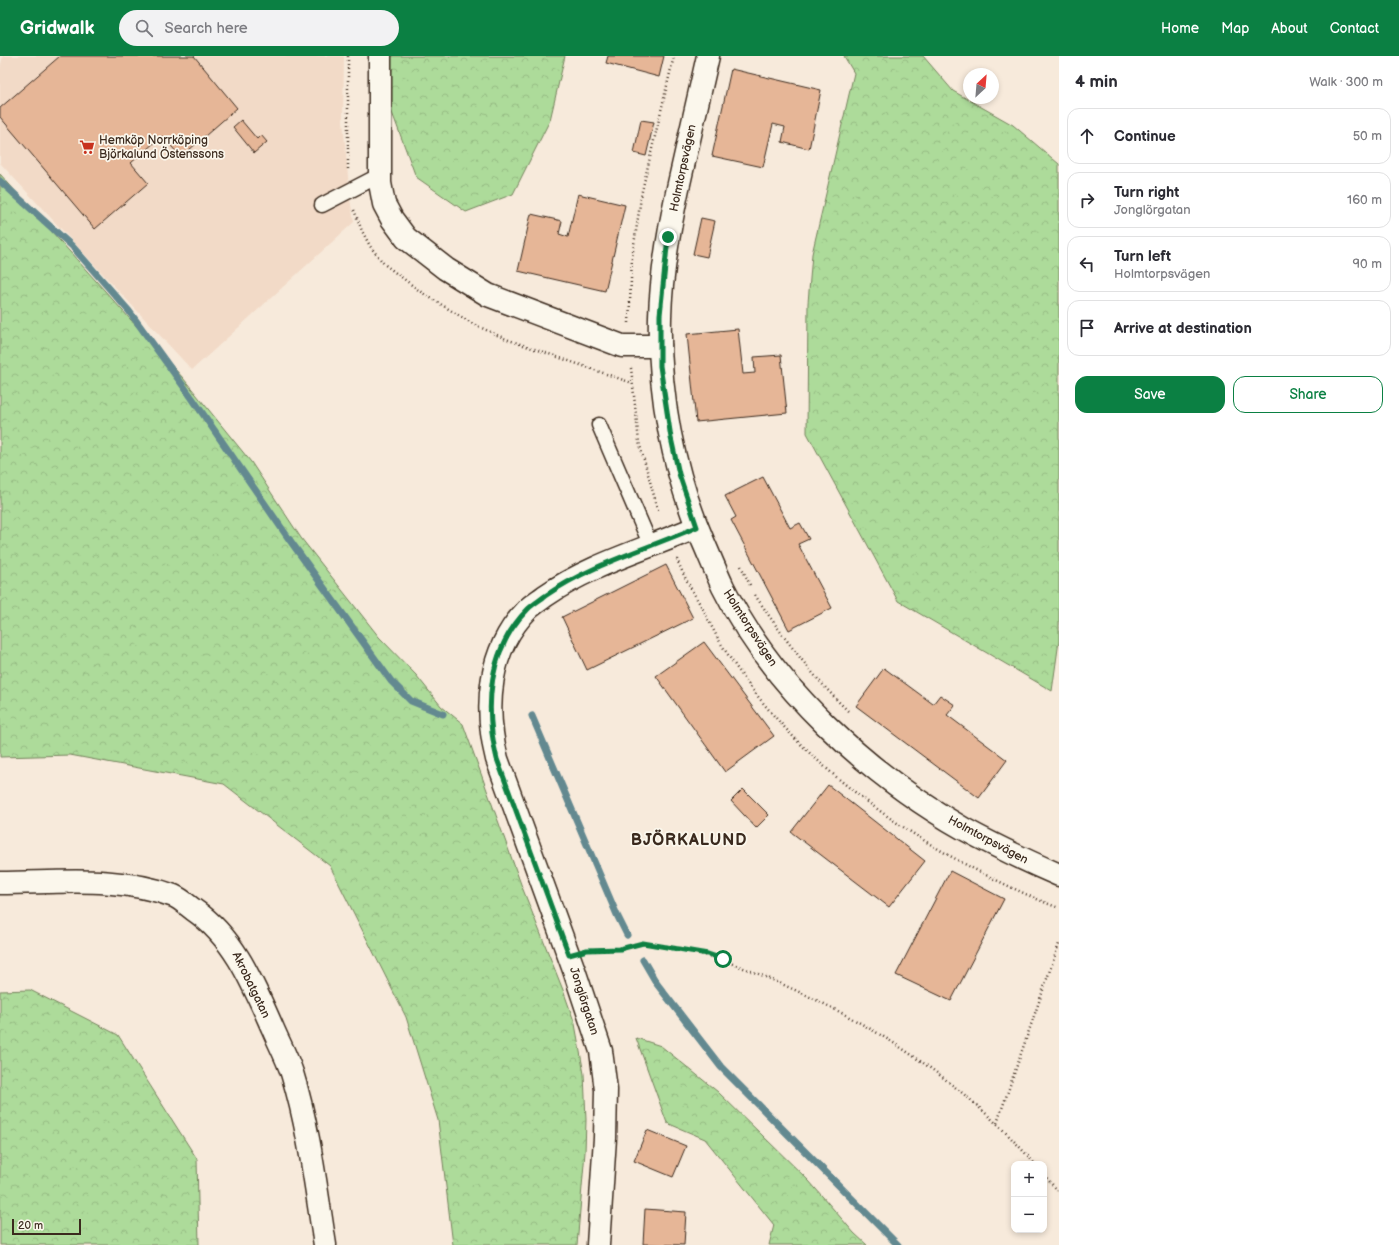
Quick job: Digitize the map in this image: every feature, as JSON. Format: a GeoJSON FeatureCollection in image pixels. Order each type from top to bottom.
{"type":"FeatureCollection","features":[{"type":"Feature","properties":{"kind":"street"},"geometry":{"type":"LineString","coordinates":[[380,56],[380,176],[384,204],[392,219],[406,238],[424,254],[488,295],[622,346],[660,346]]}},
{"type":"Feature","properties":{"kind":"street","name":"Holmtorpsvägen"},"geometry":{"type":"LineString","coordinates":[[708,56],[668,237],[660,315],[660,366],[671,438],[679,474],[697,527],[724,588],[751,634],[782,676],[827,725],[870,765],[946,818],[993,844],[1059,875]]}},
{"type":"Feature","properties":{"kind":"street","name":"Jonglörgatan"},"geometry":{"type":"LineString","coordinates":[[598,1245],[605,1138],[606,1090],[601,1051],[569,955],[497,759],[490,733],[491,686],[500,651],[514,625],[529,608],[564,583],[697,527]]}},
{"type":"Feature","properties":{"kind":"street","name":"Akrobatgatan"},"geometry":{"type":"LineString","coordinates":[[0,883],[110,882],[150,889],[176,897],[223,934],[236,952],[257,993],[292,1072],[311,1152],[325,1245]]}},
{"type":"Feature","properties":{"kind":"lane"},"geometry":{"type":"LineString","coordinates":[[322,205],[380,176]]}},
{"type":"Feature","properties":{"kind":"lane"},"geometry":{"type":"LineString","coordinates":[[599,425],[660,543]]}},
{"type":"Feature","properties":{"kind":"path"},"geometry":{"type":"LineString","coordinates":[[674,56],[642,191],[632,258],[629,347],[640,442],[657,508],[660,543],[681,569],[725,650],[761,699],[792,736],[824,768],[879,811],[933,847],[1016,891],[1059,908]]}},
{"type":"Feature","properties":{"kind":"path"},"geometry":{"type":"LineString","coordinates":[[740,564],[753,592],[782,635],[812,672],[852,716]]}},
{"type":"Feature","properties":{"kind":"path"},"geometry":{"type":"LineString","coordinates":[[569,955],[587,950],[620,949],[643,943],[708,954],[747,968],[842,1012],[898,1044],[976,1104],[1032,1161]]}},
{"type":"Feature","properties":{"kind":"path"},"geometry":{"type":"LineString","coordinates":[[996,1123],[1059,944]]}},
{"type":"Feature","properties":{"kind":"path"},"geometry":{"type":"LineString","coordinates":[[1047,1178],[1059,1192]]}},
{"type":"Feature","properties":{"kind":"shaded area"},"geometry":{"type":"Polygon","coordinates":[[[3,56],[344,56],[343,121],[350,199],[354,222],[192,370],[0,163],[0,68],[3,56]]]}},
{"type":"Feature","properties":{"kind":"green space"},"geometry":{"type":"Polygon","coordinates":[[[389,56],[565,56],[550,120],[513,194],[466,212],[416,177],[390,107],[389,56]]]}},
{"type":"Feature","properties":{"kind":"green space"},"geometry":{"type":"Polygon","coordinates":[[[844,56],[923,56],[953,91],[963,97],[963,104],[976,104],[1013,125],[1059,164],[1059,641],[1052,691],[898,601],[807,433],[808,303],[812,254],[854,73],[844,56]]]}},
{"type":"Feature","properties":{"kind":"green space"},"geometry":{"type":"Polygon","coordinates":[[[0,174],[183,378],[251,462],[301,538],[379,637],[416,675],[441,706],[463,724],[522,887],[575,1024],[584,1074],[586,1120],[585,1152],[577,1245],[453,1245],[438,1120],[406,1017],[330,866],[224,784],[70,755],[0,757],[0,174]]]}},
{"type":"Feature","properties":{"kind":"green space"},"geometry":{"type":"Polygon","coordinates":[[[30,990],[118,1035],[197,1159],[199,1245],[0,1245],[0,991],[30,990]]]}},
{"type":"Feature","properties":{"kind":"green space"},"geometry":{"type":"Polygon","coordinates":[[[636,1038],[661,1046],[718,1092],[809,1181],[854,1233],[867,1245],[769,1245],[774,1225],[705,1139],[667,1123],[636,1038]]]}},
{"type":"Feature","properties":{"kind":"building","name":"Hemköp Norrköping Björkalund Östenssons"},"geometry":{"type":"Polygon","coordinates":[[[60,56],[194,56],[237,108],[181,157],[162,136],[131,163],[148,183],[95,229],[0,117],[0,108],[60,56]]]}},
{"type":"Feature","properties":{"kind":"building"},"geometry":{"type":"Polygon","coordinates":[[[608,56],[664,56],[659,77],[606,63],[608,56]]]}},
{"type":"Feature","properties":{"kind":"building"},"geometry":{"type":"Polygon","coordinates":[[[731,69],[821,90],[809,149],[782,142],[785,127],[773,124],[763,167],[712,156],[731,69]]]}},
{"type":"Feature","properties":{"kind":"building"},"geometry":{"type":"Polygon","coordinates":[[[241,120],[257,139],[261,135],[267,142],[254,153],[233,127],[241,120]]]}},
{"type":"Feature","properties":{"kind":"building"},"geometry":{"type":"Polygon","coordinates":[[[641,120],[654,122],[646,156],[634,153],[641,120]]]}},
{"type":"Feature","properties":{"kind":"building"},"geometry":{"type":"Polygon","coordinates":[[[578,194],[625,205],[605,291],[518,271],[531,214],[562,221],[559,234],[568,237],[578,194]]]}},
{"type":"Feature","properties":{"kind":"building"},"geometry":{"type":"Polygon","coordinates":[[[701,218],[715,221],[707,257],[693,254],[701,218]]]}},
{"type":"Feature","properties":{"kind":"building"},"geometry":{"type":"Polygon","coordinates":[[[738,329],[743,374],[755,373],[754,357],[781,355],[787,413],[696,422],[687,334],[738,329]]]}},
{"type":"Feature","properties":{"kind":"building"},"geometry":{"type":"Polygon","coordinates":[[[763,477],[790,528],[800,523],[809,539],[798,544],[832,608],[789,630],[731,520],[736,517],[725,496],[763,477]]]}},
{"type":"Feature","properties":{"kind":"building"},"geometry":{"type":"Polygon","coordinates":[[[666,565],[693,618],[587,670],[562,617],[666,565]]]}},
{"type":"Feature","properties":{"kind":"building"},"geometry":{"type":"Polygon","coordinates":[[[704,642],[774,736],[725,772],[656,676],[704,642]]]}},
{"type":"Feature","properties":{"kind":"building"},"geometry":{"type":"Polygon","coordinates":[[[884,668],[933,704],[940,695],[955,705],[947,715],[1007,760],[979,798],[856,706],[884,668]]]}},
{"type":"Feature","properties":{"kind":"building"},"geometry":{"type":"Polygon","coordinates":[[[828,785],[925,861],[889,907],[791,832],[828,785]]]}},
{"type":"Feature","properties":{"kind":"building"},"geometry":{"type":"Polygon","coordinates":[[[743,789],[769,815],[756,828],[731,801],[743,789]]]}},
{"type":"Feature","properties":{"kind":"building"},"geometry":{"type":"Polygon","coordinates":[[[950,871],[1004,899],[951,1001],[896,975],[950,871]]]}},
{"type":"Feature","properties":{"kind":"building"},"geometry":{"type":"Polygon","coordinates":[[[647,1130],[686,1146],[673,1177],[634,1161],[647,1130]]]}},
{"type":"Feature","properties":{"kind":"building"},"geometry":{"type":"Polygon","coordinates":[[[645,1209],[686,1212],[684,1245],[643,1244],[645,1209]]]}},
{"type":"Feature","properties":{"kind":"waterway"},"geometry":{"type":"LineString","coordinates":[[0,181],[72,246],[129,311],[391,681],[411,701],[443,714]]}},
{"type":"Feature","properties":{"kind":"waterway"},"geometry":{"type":"LineString","coordinates":[[532,716],[617,915],[627,935]]}},
{"type":"Feature","properties":{"kind":"waterway"},"geometry":{"type":"LineString","coordinates":[[643,960],[657,984],[721,1067],[898,1245]]}},
{"type":"Feature","properties":{"kind":"place","name":"Hemköp Norrköping Björkalund Östenssons"},"geometry":{"type":"Point","coordinates":[87,147]}},
{"type":"Feature","properties":{"kind":"district","name":"BJÖRKALUND"},"geometry":{"type":"Point","coordinates":[689,840]}},
{"type":"Feature","properties":{"kind":"route"},"geometry":{"type":"LineString","coordinates":[[668,237],[660,315],[660,366],[671,438],[679,474],[697,527],[603,565],[564,583],[529,608],[514,625],[500,651],[491,686],[490,733],[497,759],[569,955],[587,950],[620,949],[643,943],[708,954],[723,959]]}}]}
